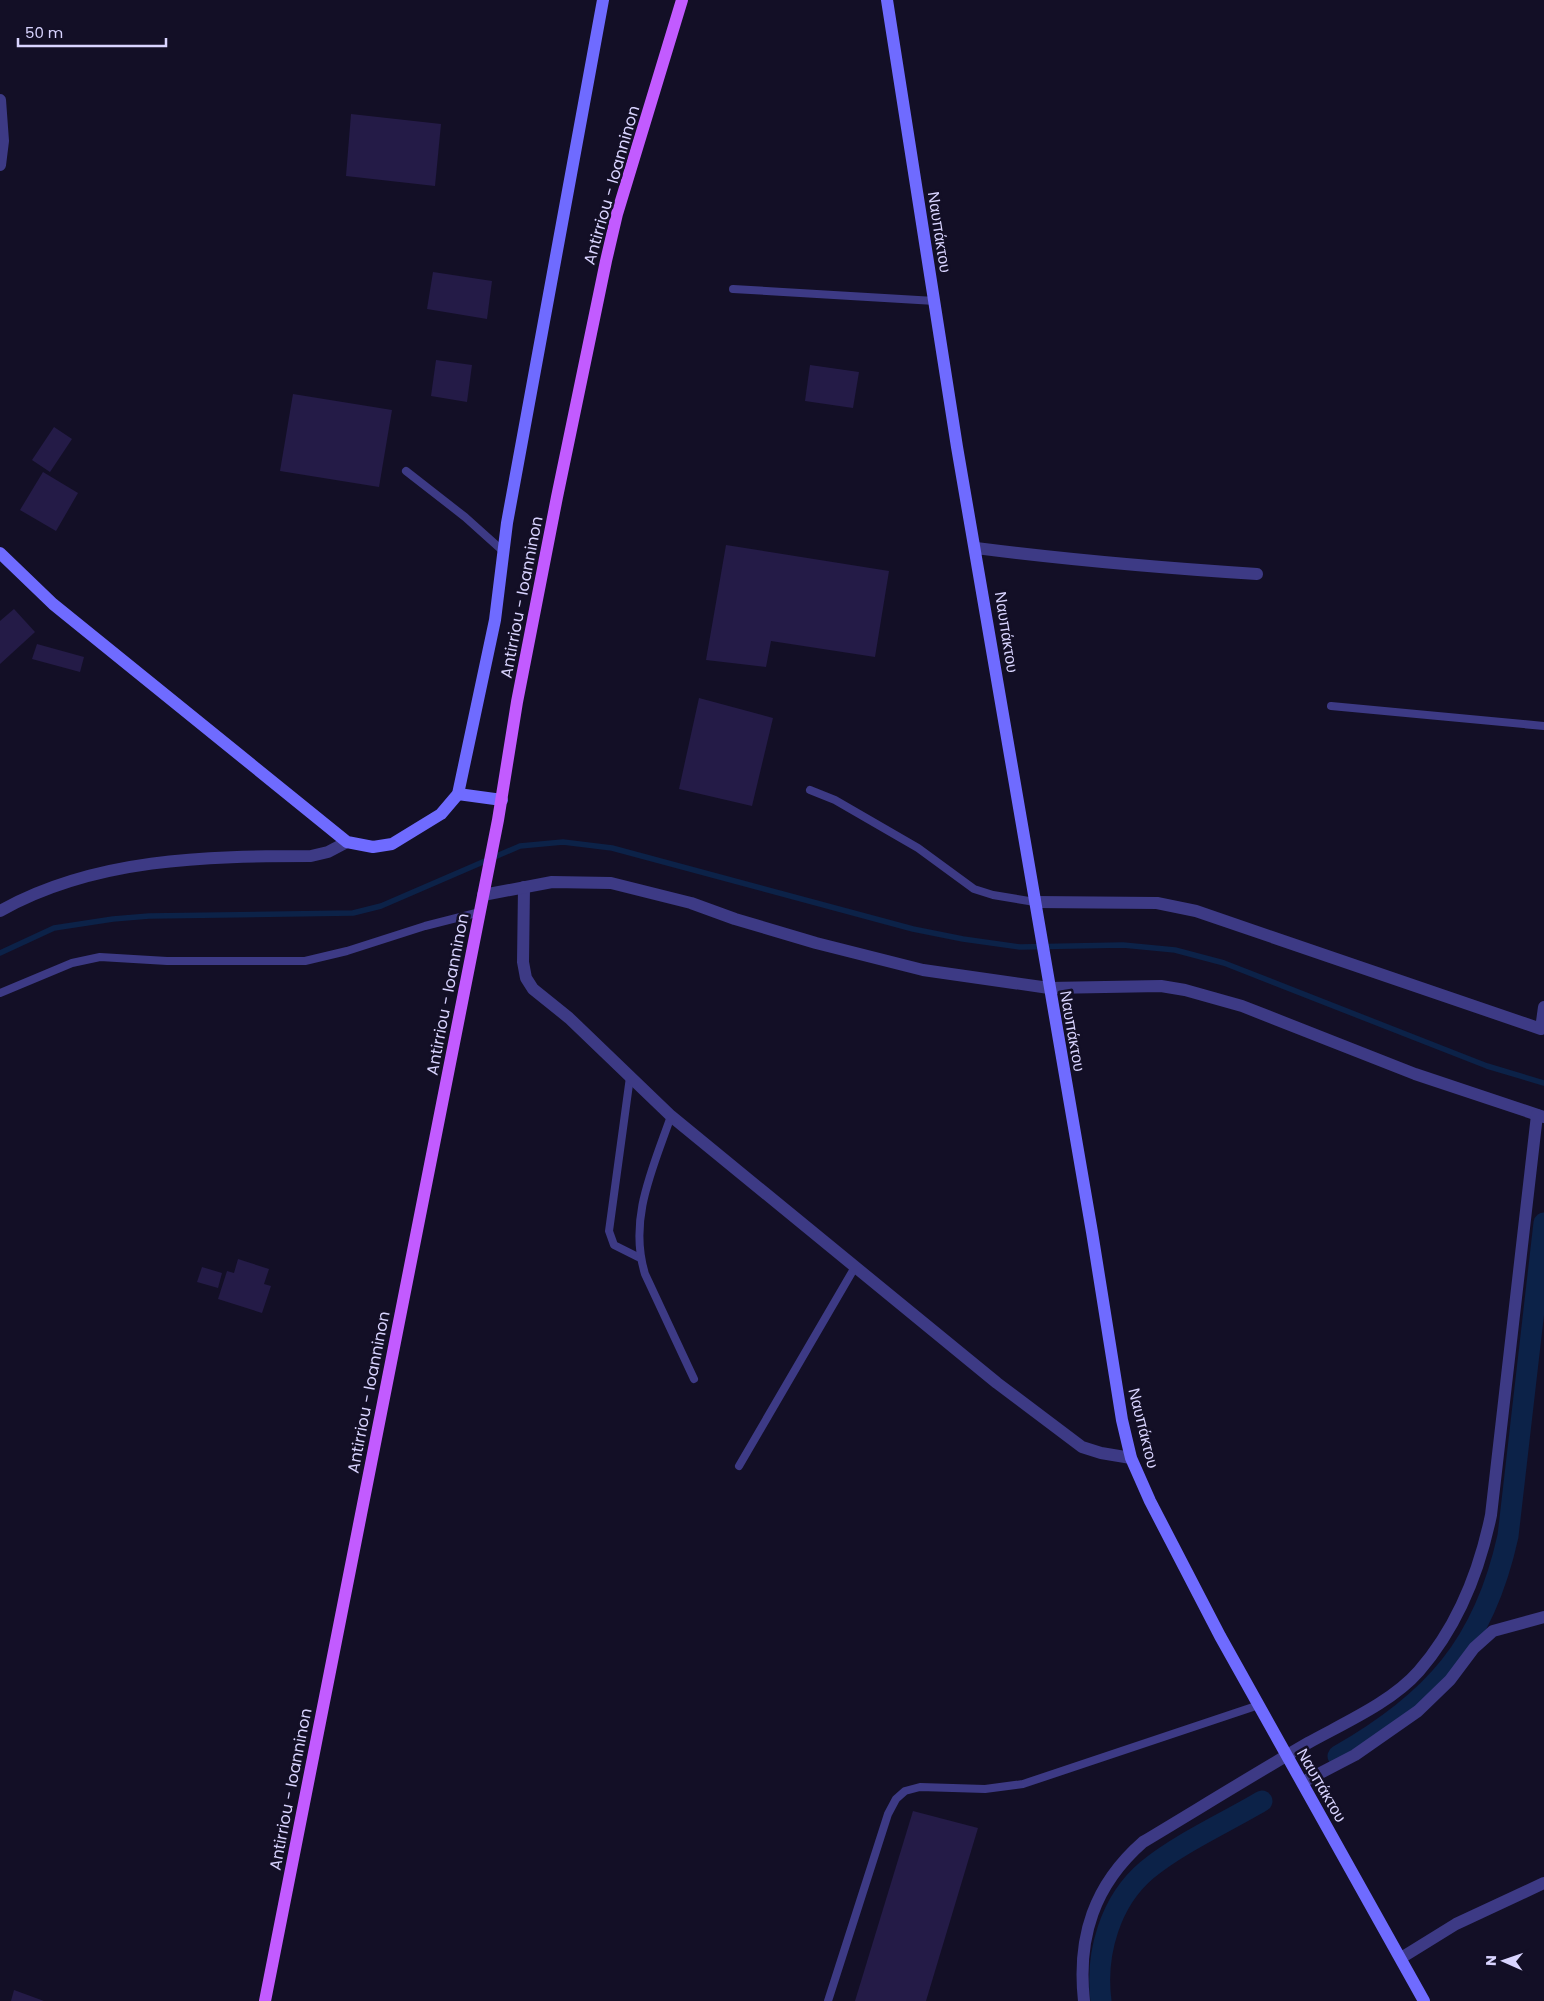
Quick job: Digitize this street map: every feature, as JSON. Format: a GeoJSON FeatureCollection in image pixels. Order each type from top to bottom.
{"type":"FeatureCollection","features":[{"type":"Feature","properties":{"kind":"main road"},"geometry":{"type":"LineString","coordinates":[[0,553],[53,604],[347,842],[373,847],[392,844],[441,814],[458,794],[494,629],[507,523],[603,0]]}},
{"type":"Feature","properties":{"kind":"main road","name":"Antirriou - Ioanninon"},"geometry":{"type":"LineString","coordinates":[[265,2001],[502,800],[517,702],[558,488],[617,214],[682,0]]}},
{"type":"Feature","properties":{"kind":"main road","name":"Ναυπάκτου"},"geometry":{"type":"LineString","coordinates":[[887,0],[958,447],[1046,974],[1095,1250],[1122,1420],[1131,1458],[1163,1528],[1287,1756],[1424,2001]]}},
{"type":"Feature","properties":{"kind":"main road"},"geometry":{"type":"LineString","coordinates":[[458,794],[502,800]]}},
{"type":"Feature","properties":{"kind":"street"},"geometry":{"type":"LineString","coordinates":[[0,100],[3,141],[0,165]]}},
{"type":"Feature","properties":{"kind":"street"},"geometry":{"type":"LineString","coordinates":[[976,548],[1051,558],[1170,569],[1256,574]]}},
{"type":"Feature","properties":{"kind":"street"},"geometry":{"type":"LineString","coordinates":[[0,911],[44,891],[89,876],[191,858],[311,856],[328,852],[347,842]]}},
{"type":"Feature","properties":{"kind":"street"},"geometry":{"type":"LineString","coordinates":[[484,890],[524,887],[552,882],[586,882],[628,886],[691,903],[736,919],[816,943],[914,968],[1049,988],[1161,986],[1212,996],[1415,1074],[1541,1116],[1498,1468],[1483,1556],[1458,1616],[1418,1673],[1371,1708],[1143,1842],[1114,1871],[1095,1903],[1088,1922],[1084,1959],[1084,2001]]}},
{"type":"Feature","properties":{"kind":"street"},"geometry":{"type":"LineString","coordinates":[[524,887],[523,962],[527,982],[671,1116],[997,1383],[1082,1446],[1100,1453],[1131,1458]]}},
{"type":"Feature","properties":{"kind":"street"},"geometry":{"type":"LineString","coordinates":[[1035,902],[1157,903],[1196,911],[1543,1029],[1544,1007]]}},
{"type":"Feature","properties":{"kind":"street"},"geometry":{"type":"LineString","coordinates":[[1303,1782],[1355,1755],[1418,1711],[1450,1680],[1474,1648],[1494,1631],[1544,1617]]}},
{"type":"Feature","properties":{"kind":"street"},"geometry":{"type":"LineString","coordinates":[[1401,1958],[1456,1924],[1544,1883]]}},
{"type":"Feature","properties":{"kind":"lane"},"geometry":{"type":"LineString","coordinates":[[734,289],[935,300]]}},
{"type":"Feature","properties":{"kind":"lane"},"geometry":{"type":"LineString","coordinates":[[406,471],[466,517],[504,552]]}},
{"type":"Feature","properties":{"kind":"lane"},"geometry":{"type":"LineString","coordinates":[[1332,706],[1544,726]]}},
{"type":"Feature","properties":{"kind":"lane"},"geometry":{"type":"LineString","coordinates":[[810,790],[835,800],[902,839],[974,889],[993,895],[1035,902]]}},
{"type":"Feature","properties":{"kind":"lane"},"geometry":{"type":"LineString","coordinates":[[0,993],[72,963],[100,957],[167,961],[305,961],[347,951],[425,926],[480,912]]}},
{"type":"Feature","properties":{"kind":"lane"},"geometry":{"type":"LineString","coordinates":[[630,1077],[609,1231],[614,1245],[640,1258]]}},
{"type":"Feature","properties":{"kind":"lane"},"geometry":{"type":"LineString","coordinates":[[671,1116],[642,1202],[637,1232],[640,1258],[658,1303],[694,1379]]}},
{"type":"Feature","properties":{"kind":"lane"},"geometry":{"type":"LineString","coordinates":[[739,1466],[855,1267]]}},
{"type":"Feature","properties":{"kind":"lane"},"geometry":{"type":"LineString","coordinates":[[828,2001],[888,1814],[896,1799],[905,1791],[920,1787],[985,1789],[1023,1784],[1259,1705]]}},
{"type":"Feature","properties":{"kind":"building"},"geometry":{"type":"Polygon","coordinates":[[[351,114],[441,124],[435,186],[346,176],[351,114]]]}},
{"type":"Feature","properties":{"kind":"building"},"geometry":{"type":"Polygon","coordinates":[[[433,272],[492,281],[487,319],[427,309],[433,272]]]}},
{"type":"Feature","properties":{"kind":"building"},"geometry":{"type":"Polygon","coordinates":[[[436,360],[472,365],[467,402],[431,396],[436,360]]]}},
{"type":"Feature","properties":{"kind":"building"},"geometry":{"type":"Polygon","coordinates":[[[810,365],[859,372],[853,408],[805,401],[810,365]]]}},
{"type":"Feature","properties":{"kind":"building"},"geometry":{"type":"Polygon","coordinates":[[[293,394],[392,410],[379,487],[280,471],[293,394]]]}},
{"type":"Feature","properties":{"kind":"building"},"geometry":{"type":"Polygon","coordinates":[[[54,427],[72,439],[50,472],[32,460],[54,427]]]}},
{"type":"Feature","properties":{"kind":"building"},"geometry":{"type":"Polygon","coordinates":[[[43,472],[78,493],[56,531],[20,510],[43,472]]]}},
{"type":"Feature","properties":{"kind":"building"},"geometry":{"type":"Polygon","coordinates":[[[726,545],[889,571],[875,657],[771,641],[766,667],[706,660],[726,545]]]}},
{"type":"Feature","properties":{"kind":"building"},"geometry":{"type":"Polygon","coordinates":[[[14,609],[35,632],[0,664],[0,621],[14,609]]]}},
{"type":"Feature","properties":{"kind":"building"},"geometry":{"type":"Polygon","coordinates":[[[37,644],[84,657],[80,672],[32,659],[37,644]]]}},
{"type":"Feature","properties":{"kind":"building"},"geometry":{"type":"Polygon","coordinates":[[[699,698],[773,718],[752,806],[679,789],[699,698]]]}},
{"type":"Feature","properties":{"kind":"building"},"geometry":{"type":"Polygon","coordinates":[[[238,1259],[269,1269],[264,1284],[271,1286],[262,1313],[218,1299],[227,1271],[234,1273],[238,1259]]]}},
{"type":"Feature","properties":{"kind":"building"},"geometry":{"type":"Polygon","coordinates":[[[202,1267],[222,1273],[218,1288],[197,1282],[202,1267]]]}},
{"type":"Feature","properties":{"kind":"building"},"geometry":{"type":"Polygon","coordinates":[[[913,1811],[978,1828],[926,2001],[855,2001],[913,1811]]]}},
{"type":"Feature","properties":{"kind":"building"},"geometry":{"type":"Polygon","coordinates":[[[14,1990],[44,2001],[11,2001],[14,1990]]]}},
{"type":"Feature","properties":{"kind":"waterway"},"geometry":{"type":"LineString","coordinates":[[0,953],[54,928],[113,919],[149,916],[353,913],[381,906],[520,846],[563,842],[612,848],[913,929],[963,939],[1020,947],[1123,945],[1175,950],[1224,963],[1487,1066],[1544,1083]]}},
{"type":"Feature","properties":{"kind":"waterway"},"geometry":{"type":"LineString","coordinates":[[1338,1756],[1372,1736],[1427,1691],[1450,1667],[1469,1639],[1485,1609],[1498,1575],[1508,1536],[1544,1223]]}},
{"type":"Feature","properties":{"kind":"waterway"},"geometry":{"type":"LineString","coordinates":[[1101,2001],[1100,1965],[1103,1947],[1115,1913],[1123,1897],[1134,1883],[1147,1870],[1174,1851],[1262,1801]]}}]}
